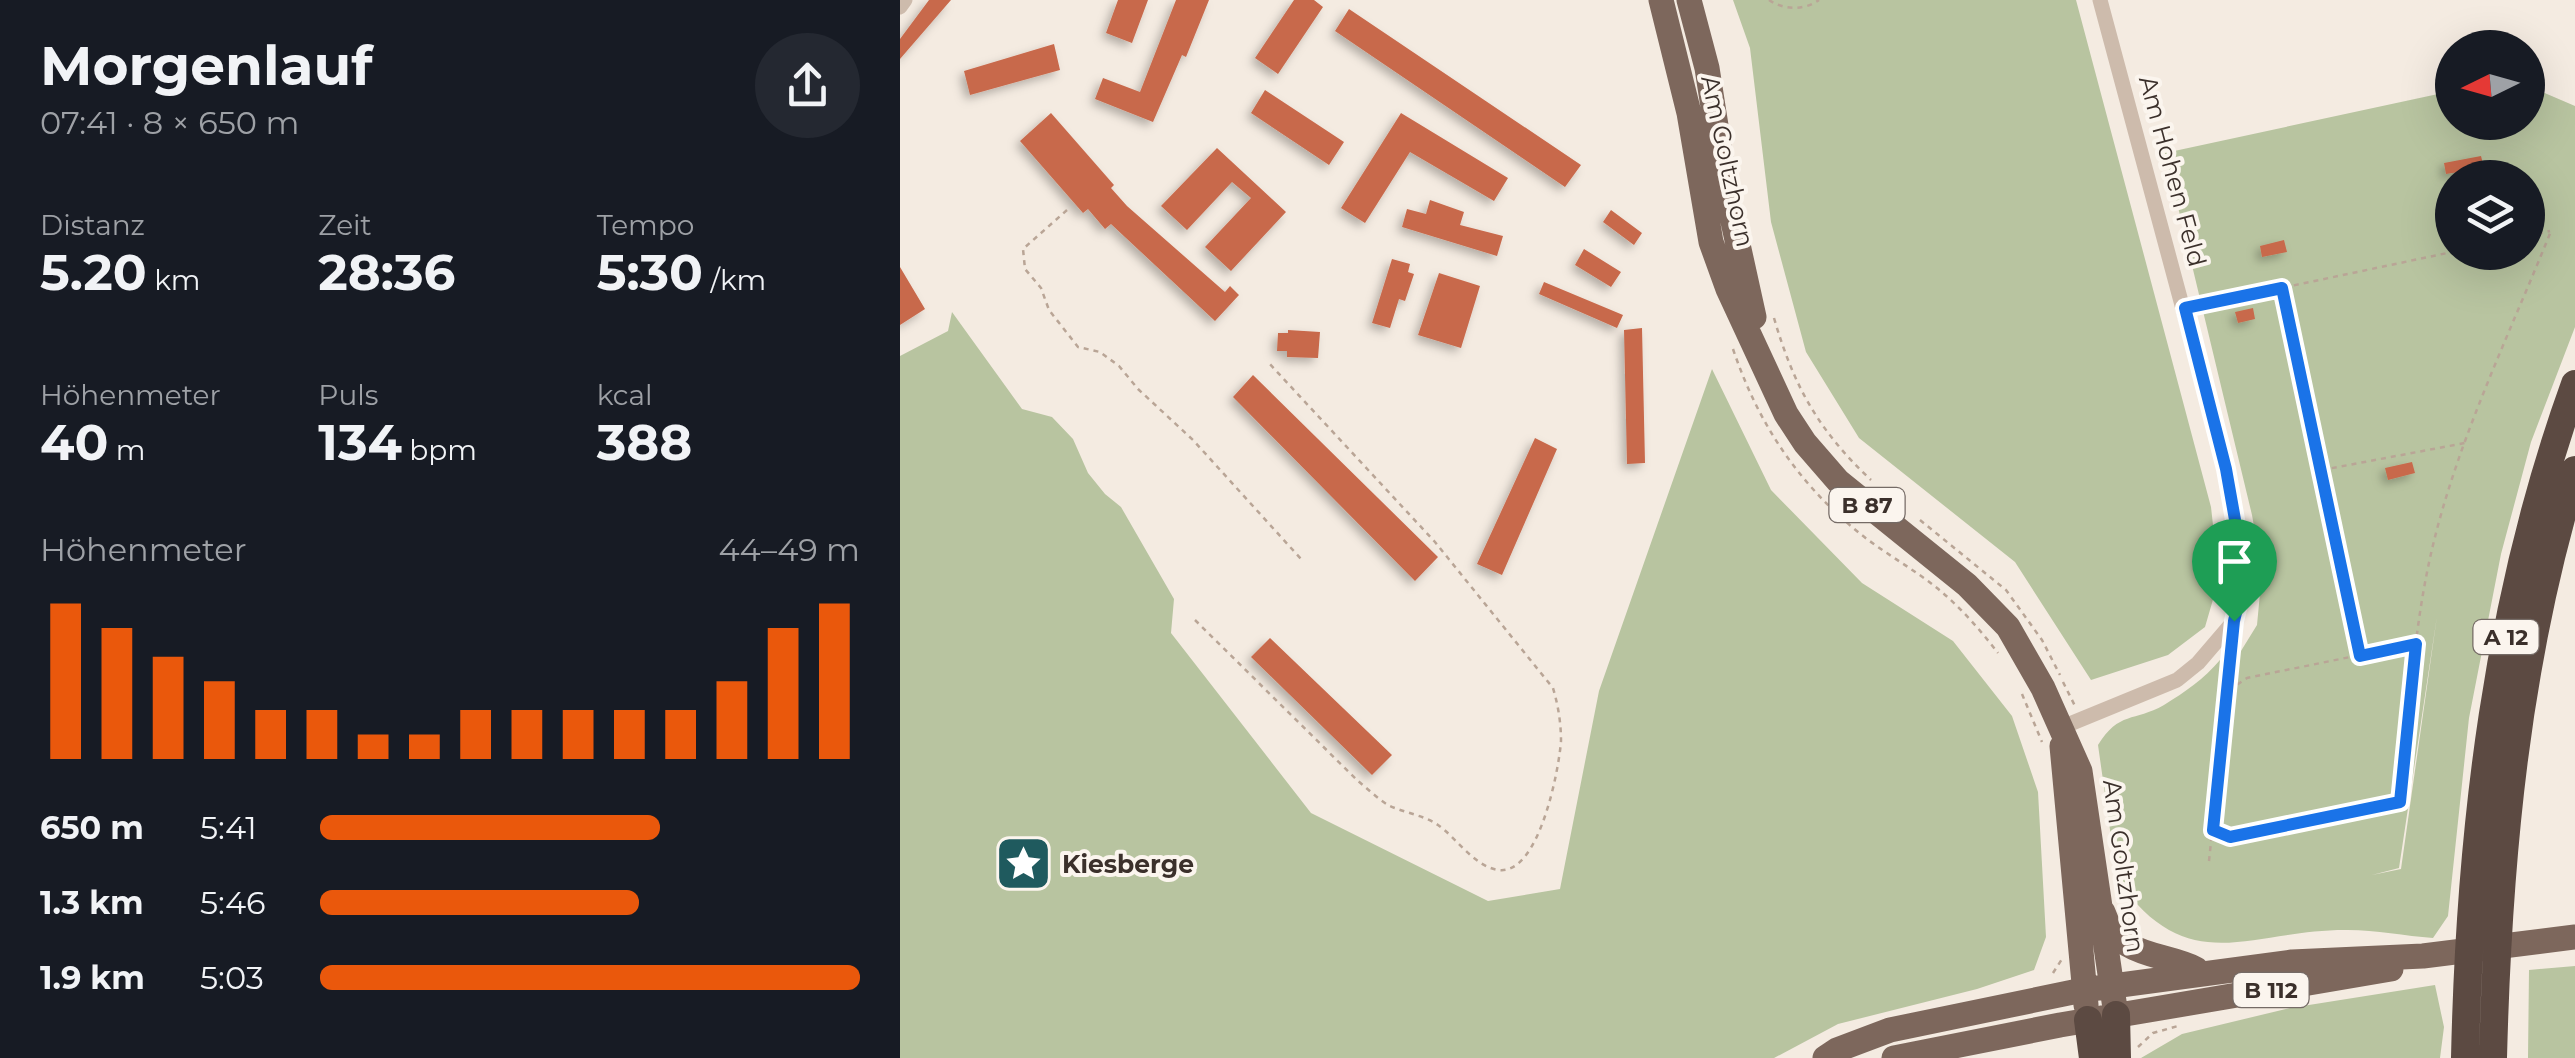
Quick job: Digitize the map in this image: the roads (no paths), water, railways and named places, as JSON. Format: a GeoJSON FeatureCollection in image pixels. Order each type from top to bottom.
{"type":"FeatureCollection","features":[{"type":"Feature","properties":{"kind":"highway","name":"A 12"},"geometry":{"type":"LineString","coordinates":[[2493,1058],[2487,896],[2491,730],[2512,602],[2536,507],[2575,384]]}},
{"type":"Feature","properties":{"kind":"highway","name":"A 12"},"geometry":{"type":"LineString","coordinates":[[2465,1058],[2466,1015],[2525,674],[2562,510],[2575,470]]}},
{"type":"Feature","properties":{"kind":"highway"},"geometry":{"type":"LineString","coordinates":[[2116,1016],[2117,1058]]}},
{"type":"Feature","properties":{"kind":"highway"},"geometry":{"type":"LineString","coordinates":[[2088,1020],[2093,1058]]}},
{"type":"Feature","properties":{"kind":"main road","name":"Am Goltzhorn"},"geometry":{"type":"LineString","coordinates":[[1661,0],[1689,112],[1711,242],[1772,384],[1805,443],[1838,481],[1988,603],[2071,723],[2116,1016]]}},
{"type":"Feature","properties":{"kind":"main road","name":"Am Goltzhorn"},"geometry":{"type":"LineString","coordinates":[[1689,0],[1706,68],[1745,283],[1772,384]]}},
{"type":"Feature","properties":{"kind":"main road","name":"Am Goltzhorn"},"geometry":{"type":"LineString","coordinates":[[2071,723],[2088,1020]]}},
{"type":"Feature","properties":{"kind":"main road"},"geometry":{"type":"LineString","coordinates":[[2097,896],[2116,936],[2162,960],[2186,964],[2205,974]]}},
{"type":"Feature","properties":{"kind":"main road","name":"B 112"},"geometry":{"type":"LineString","coordinates":[[2111,986],[2292,962],[2424,956],[2575,937]]}},
{"type":"Feature","properties":{"kind":"main road","name":"B 112"},"geometry":{"type":"LineString","coordinates":[[2116,1016],[2388,970],[2424,956]]}},
{"type":"Feature","properties":{"kind":"main road"},"geometry":{"type":"LineString","coordinates":[[1825,1058],[1890,1030],[2111,986]]}},
{"type":"Feature","properties":{"kind":"main road"},"geometry":{"type":"LineString","coordinates":[[1894,1058],[2116,1016]]}},
{"type":"Feature","properties":{"kind":"street"},"geometry":{"type":"LineString","coordinates":[[900,7],[905,0]]}},
{"type":"Feature","properties":{"kind":"street","name":"Am Hohen Feld"},"geometry":{"type":"LineString","coordinates":[[2071,723],[2177,680],[2198,663],[2234,621],[2242,594],[2244,558],[2185,308],[2100,0]]}},
{"type":"Feature","properties":{"kind":"place","name":"Kiesberge"},"geometry":{"type":"Point","coordinates":[1023,864]}}]}
